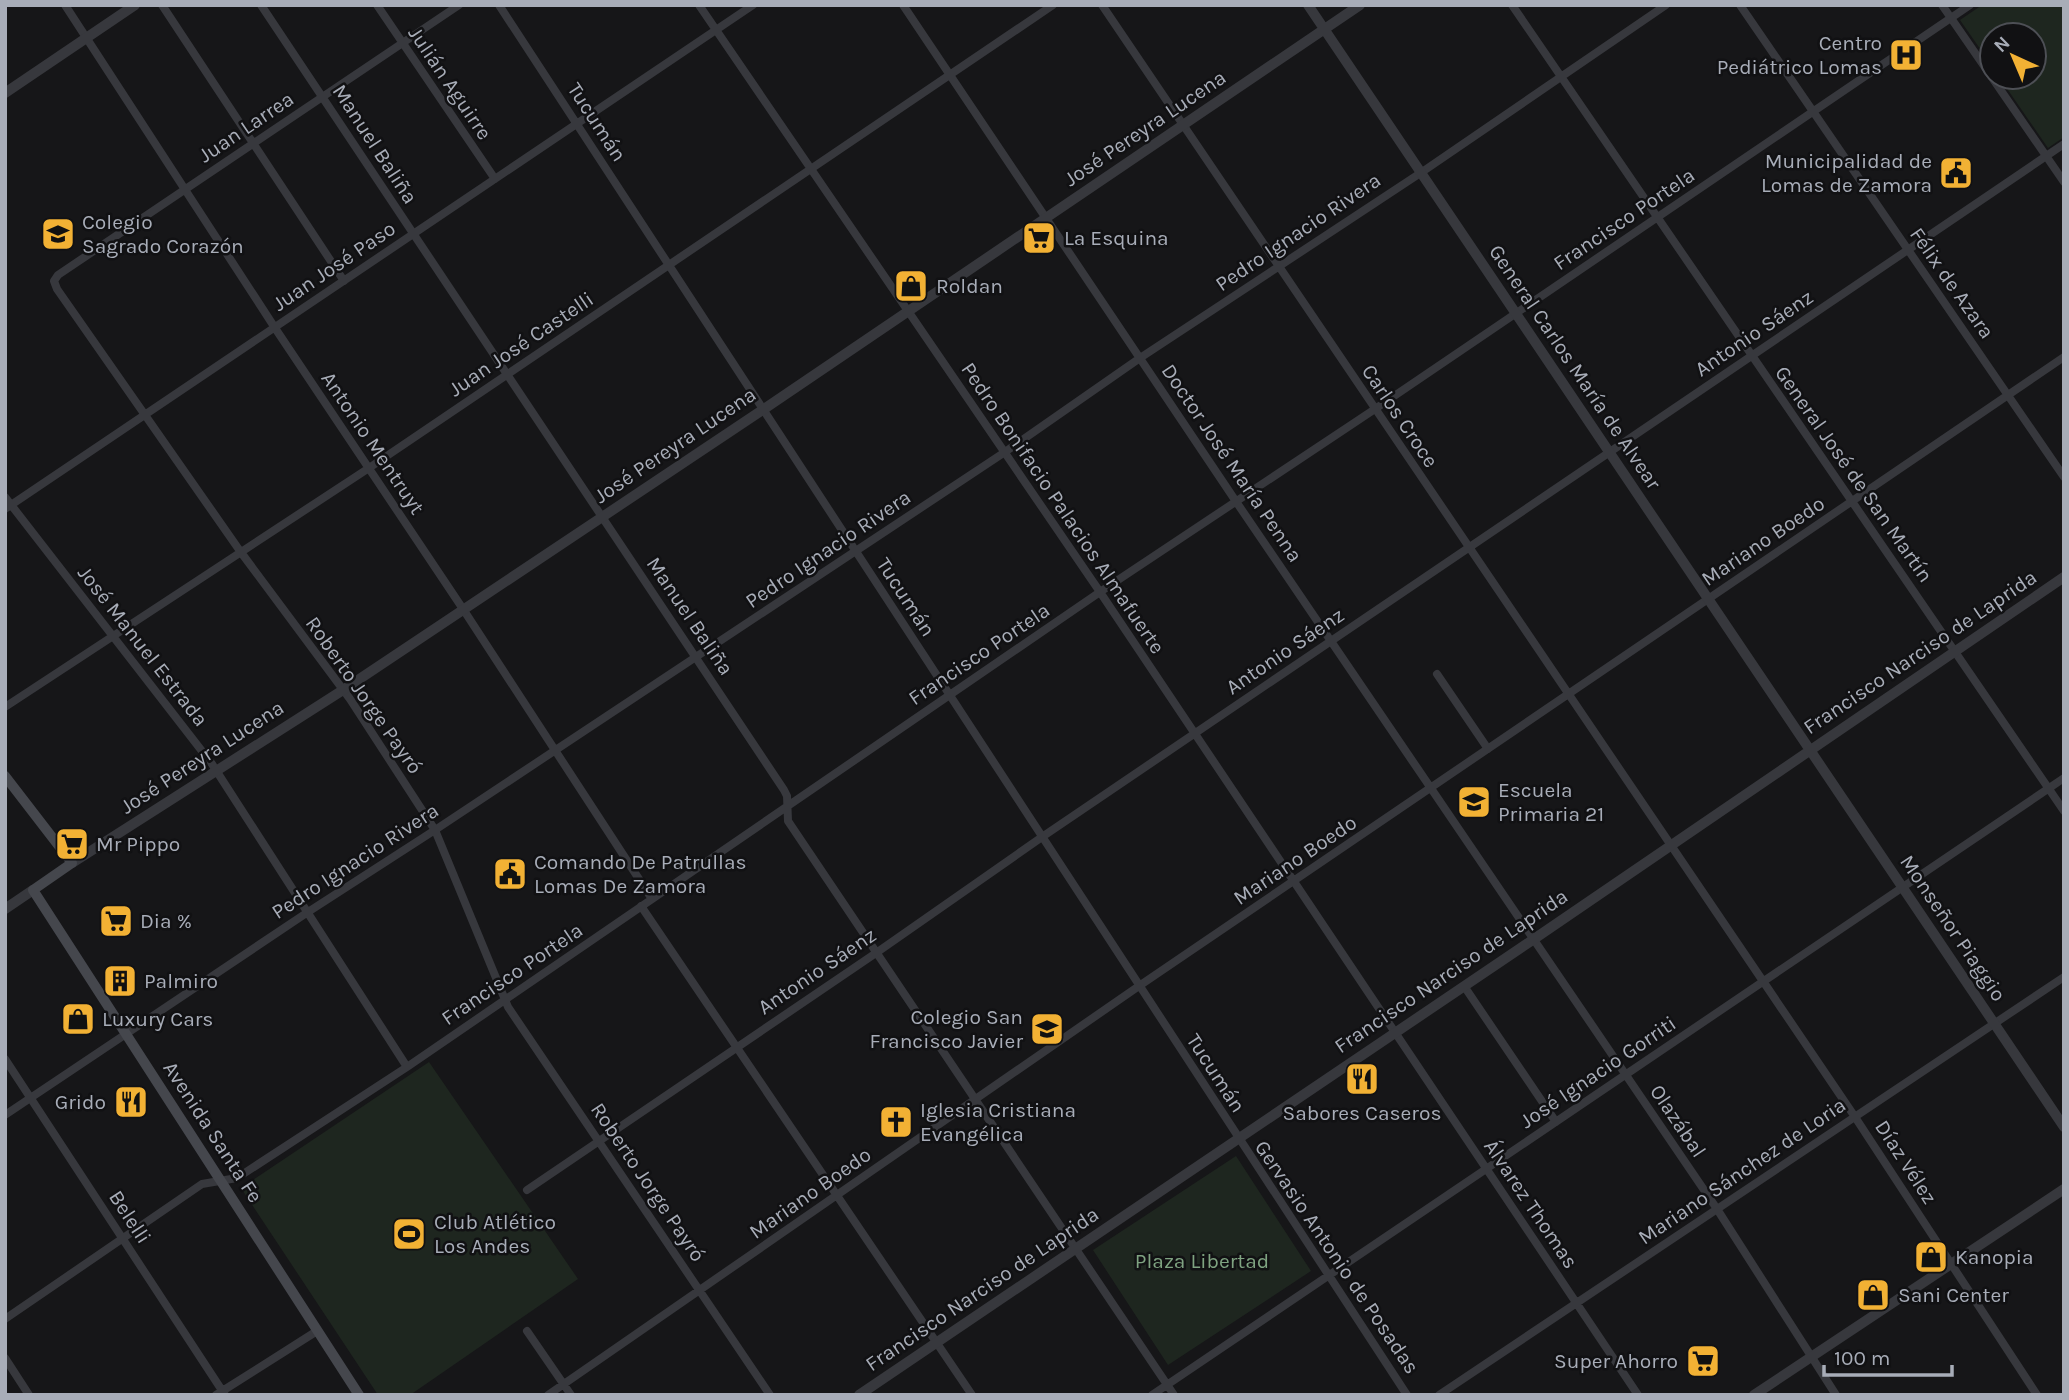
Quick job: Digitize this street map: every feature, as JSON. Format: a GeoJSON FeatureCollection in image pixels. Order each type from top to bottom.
{"type":"FeatureCollection","features":[{"type":"Feature","properties":{"kind":"main road"},"geometry":{"type":"LineString","coordinates":[[5,776],[72,863]]}},
{"type":"Feature","properties":{"kind":"main road","name":"José Pereyra Lucena"},"geometry":{"type":"LineString","coordinates":[[33,890],[72,863]]}},
{"type":"Feature","properties":{"kind":"main road","name":"Avenida Santa Fe"},"geometry":{"type":"LineString","coordinates":[[33,890],[359,1395]]}},
{"type":"Feature","properties":{"kind":"street","name":"Antonio Mentruyt"},"geometry":{"type":"LineString","coordinates":[[65,5],[652,899]]}},
{"type":"Feature","properties":{"kind":"street"},"geometry":{"type":"LineString","coordinates":[[5,93],[135,5]]}},
{"type":"Feature","properties":{"kind":"street"},"geometry":{"type":"LineString","coordinates":[[162,5],[344,281]]}},
{"type":"Feature","properties":{"kind":"street","name":"Manuel Baliña"},"geometry":{"type":"LineString","coordinates":[[261,5],[784,790],[788,821],[1174,1395]]}},
{"type":"Feature","properties":{"kind":"street","name":"Julián Aguirre"},"geometry":{"type":"LineString","coordinates":[[377,5],[495,179]]}},
{"type":"Feature","properties":{"kind":"street","name":"Juan Larrea"},"geometry":{"type":"LineString","coordinates":[[54,281],[58,275],[459,5]]}},
{"type":"Feature","properties":{"kind":"street","name":"Tucumán"},"geometry":{"type":"LineString","coordinates":[[499,5],[1238,1139]]}},
{"type":"Feature","properties":{"kind":"street","name":"Pedro Bonifacio Palacios Almafuerte"},"geometry":{"type":"LineString","coordinates":[[699,5],[1100,592],[1395,1032]]}},
{"type":"Feature","properties":{"kind":"street","name":"Juan José Paso"},"geometry":{"type":"LineString","coordinates":[[8,507],[753,5]]}},
{"type":"Feature","properties":{"kind":"street","name":"Doctor José María Penna"},"geometry":{"type":"LineString","coordinates":[[903,5],[1534,939]]}},
{"type":"Feature","properties":{"kind":"street","name":"Juan José Castelli"},"geometry":{"type":"LineString","coordinates":[[5,706],[369,468],[1053,5]]}},
{"type":"Feature","properties":{"kind":"street","name":"Carlos Croce"},"geometry":{"type":"LineString","coordinates":[[1102,5],[1671,846]]}},
{"type":"Feature","properties":{"kind":"street","name":"General Carlos María de Alvear"},"geometry":{"type":"LineString","coordinates":[[1308,5],[1810,750]]}},
{"type":"Feature","properties":{"kind":"street","name":"José Pereyra Lucena"},"geometry":{"type":"LineString","coordinates":[[72,863],[343,690],[764,409],[1360,5]]}},
{"type":"Feature","properties":{"kind":"street","name":"General José de San Martín"},"geometry":{"type":"LineString","coordinates":[[1512,5],[2064,811]]}},
{"type":"Feature","properties":{"kind":"street","name":"Pedro Ignacio Rivera"},"geometry":{"type":"LineString","coordinates":[[5,1115],[1005,452],[1140,358],[1422,172],[1666,5]]}},
{"type":"Feature","properties":{"kind":"street","name":"Félix de Azara"},"geometry":{"type":"LineString","coordinates":[[1740,5],[2064,477]]}},
{"type":"Feature","properties":{"kind":"street"},"geometry":{"type":"LineString","coordinates":[[1942,5],[2064,182]]}},
{"type":"Feature","properties":{"kind":"street","name":"Francisco Portela"},"geometry":{"type":"LineString","coordinates":[[5,1319],[202,1184],[237,1178],[407,1067],[1235,500],[1375,409],[1970,5]]}},
{"type":"Feature","properties":{"kind":"street","name":"Antonio Sáenz"},"geometry":{"type":"LineString","coordinates":[[527,1190],[2064,144]]}},
{"type":"Feature","properties":{"kind":"street","name":"Roberto Jorge Payró"},"geometry":{"type":"LineString","coordinates":[[54,281],[240,551],[343,690],[435,830],[505,1000],[770,1395]]}},
{"type":"Feature","properties":{"kind":"street","name":"Mariano Boedo"},"geometry":{"type":"LineString","coordinates":[[548,1395],[1139,986],[2064,357]]}},
{"type":"Feature","properties":{"kind":"street","name":"José Manuel Estrada"},"geometry":{"type":"LineString","coordinates":[[5,497],[8,507],[216,771],[407,1067]]}},
{"type":"Feature","properties":{"kind":"street","name":"Francisco Narciso de Laprida"},"geometry":{"type":"LineString","coordinates":[[859,1395],[2064,577]]}},
{"type":"Feature","properties":{"kind":"street"},"geometry":{"type":"LineString","coordinates":[[1437,674],[1488,749]]}},
{"type":"Feature","properties":{"kind":"street","name":"Monseñor Piaggio"},"geometry":{"type":"LineString","coordinates":[[1810,750],[2064,1127]]}},
{"type":"Feature","properties":{"kind":"street","name":"José Ignacio Gorriti"},"geometry":{"type":"LineString","coordinates":[[1152,1395],[2064,778]]}},
{"type":"Feature","properties":{"kind":"street","name":"Díaz Vélez"},"geometry":{"type":"LineString","coordinates":[[1671,846],[1855,1117],[2037,1395]]}},
{"type":"Feature","properties":{"kind":"street","name":"José Pereyra Lucena"},"geometry":{"type":"LineString","coordinates":[[5,909],[33,890]]}},
{"type":"Feature","properties":{"kind":"street"},"geometry":{"type":"LineString","coordinates":[[641,906],[972,1395]]}},
{"type":"Feature","properties":{"kind":"street","name":"Olazábal"},"geometry":{"type":"LineString","coordinates":[[1534,939],[1717,1209],[1836,1395]]}},
{"type":"Feature","properties":{"kind":"street","name":"Mariano Sánchez de Loria"},"geometry":{"type":"LineString","coordinates":[[1439,1395],[2064,977]]}},
{"type":"Feature","properties":{"kind":"street"},"geometry":{"type":"LineString","coordinates":[[1464,986],[1556,1122]]}},
{"type":"Feature","properties":{"kind":"street","name":"Álvarez Thomas"},"geometry":{"type":"LineString","coordinates":[[1395,1032],[1638,1395]]}},
{"type":"Feature","properties":{"kind":"street","name":"Belelli"},"geometry":{"type":"LineString","coordinates":[[5,1059],[221,1394]]}},
{"type":"Feature","properties":{"kind":"street","name":"Gervasio Antonio de Posadas"},"geometry":{"type":"LineString","coordinates":[[1238,1139],[1407,1395]]}},
{"type":"Feature","properties":{"kind":"street"},"geometry":{"type":"LineString","coordinates":[[1754,1395],[2064,1189]]}},
{"type":"Feature","properties":{"kind":"street"},"geometry":{"type":"LineString","coordinates":[[221,1394],[317,1331]]}},
{"type":"Feature","properties":{"kind":"street"},"geometry":{"type":"LineString","coordinates":[[527,1331],[570,1395]]}},
{"type":"Feature","properties":{"kind":"street"},"geometry":{"type":"LineString","coordinates":[[5,1358],[29,1395]]}},
{"type":"Feature","properties":{"kind":"green space"},"geometry":{"type":"Polygon","coordinates":[[[1982,5],[2064,5],[2064,137],[2048,148],[2009,91],[2048,91],[2048,21],[1978,21],[1978,46],[1960,20],[1982,5]]]}},
{"type":"Feature","properties":{"kind":"green space","name":"Club Atlético Los Andes"},"geometry":{"type":"Polygon","coordinates":[[[429,1062],[578,1279],[410,1395],[378,1395],[241,1188],[429,1062]]]}},
{"type":"Feature","properties":{"kind":"green space","name":"Plaza Libertad"},"geometry":{"type":"Polygon","coordinates":[[[1236,1156],[1311,1271],[1168,1365],[1093,1250],[1236,1156]]]}},
{"type":"Feature","properties":{"kind":"place","name":"Centro Pediátrico Lomas"},"geometry":{"type":"Point","coordinates":[1906,55]}},
{"type":"Feature","properties":{"kind":"place","name":"Municipalidad de Lomas de Zamora"},"geometry":{"type":"Point","coordinates":[1956,173]}},
{"type":"Feature","properties":{"kind":"place","name":"Colegio Sagrado Corazón"},"geometry":{"type":"Point","coordinates":[58,234]}},
{"type":"Feature","properties":{"kind":"place","name":"La Esquina"},"geometry":{"type":"Point","coordinates":[1039,238]}},
{"type":"Feature","properties":{"kind":"place","name":"Roldan"},"geometry":{"type":"Point","coordinates":[911,286]}},
{"type":"Feature","properties":{"kind":"place","name":"Escuela Primaria 21"},"geometry":{"type":"Point","coordinates":[1474,802]}},
{"type":"Feature","properties":{"kind":"place","name":"Mr Pippo"},"geometry":{"type":"Point","coordinates":[72,844]}},
{"type":"Feature","properties":{"kind":"place","name":"Comando De Patrullas Lomas De Zamora"},"geometry":{"type":"Point","coordinates":[510,874]}},
{"type":"Feature","properties":{"kind":"place","name":"Dia %"},"geometry":{"type":"Point","coordinates":[116,921]}},
{"type":"Feature","properties":{"kind":"place","name":"Palmiro"},"geometry":{"type":"Point","coordinates":[120,981]}},
{"type":"Feature","properties":{"kind":"place","name":"Luxury Cars"},"geometry":{"type":"Point","coordinates":[78,1019]}},
{"type":"Feature","properties":{"kind":"place","name":"Colegio San Francisco Javier"},"geometry":{"type":"Point","coordinates":[1047,1029]}},
{"type":"Feature","properties":{"kind":"place","name":"Sabores Caseros"},"geometry":{"type":"Point","coordinates":[1362,1079]}},
{"type":"Feature","properties":{"kind":"place","name":"Grido"},"geometry":{"type":"Point","coordinates":[131,1102]}},
{"type":"Feature","properties":{"kind":"place","name":"Iglesia Cristiana Evangélica"},"geometry":{"type":"Point","coordinates":[896,1122]}},
{"type":"Feature","properties":{"kind":"place","name":"Club Atlético Los Andes"},"geometry":{"type":"Point","coordinates":[409,1234]}},
{"type":"Feature","properties":{"kind":"place","name":"Kanopia"},"geometry":{"type":"Point","coordinates":[1931,1257]}},
{"type":"Feature","properties":{"kind":"place","name":"Sani Center"},"geometry":{"type":"Point","coordinates":[1873,1295]}},
{"type":"Feature","properties":{"kind":"place","name":"Super Ahorro"},"geometry":{"type":"Point","coordinates":[1703,1361]}}]}
